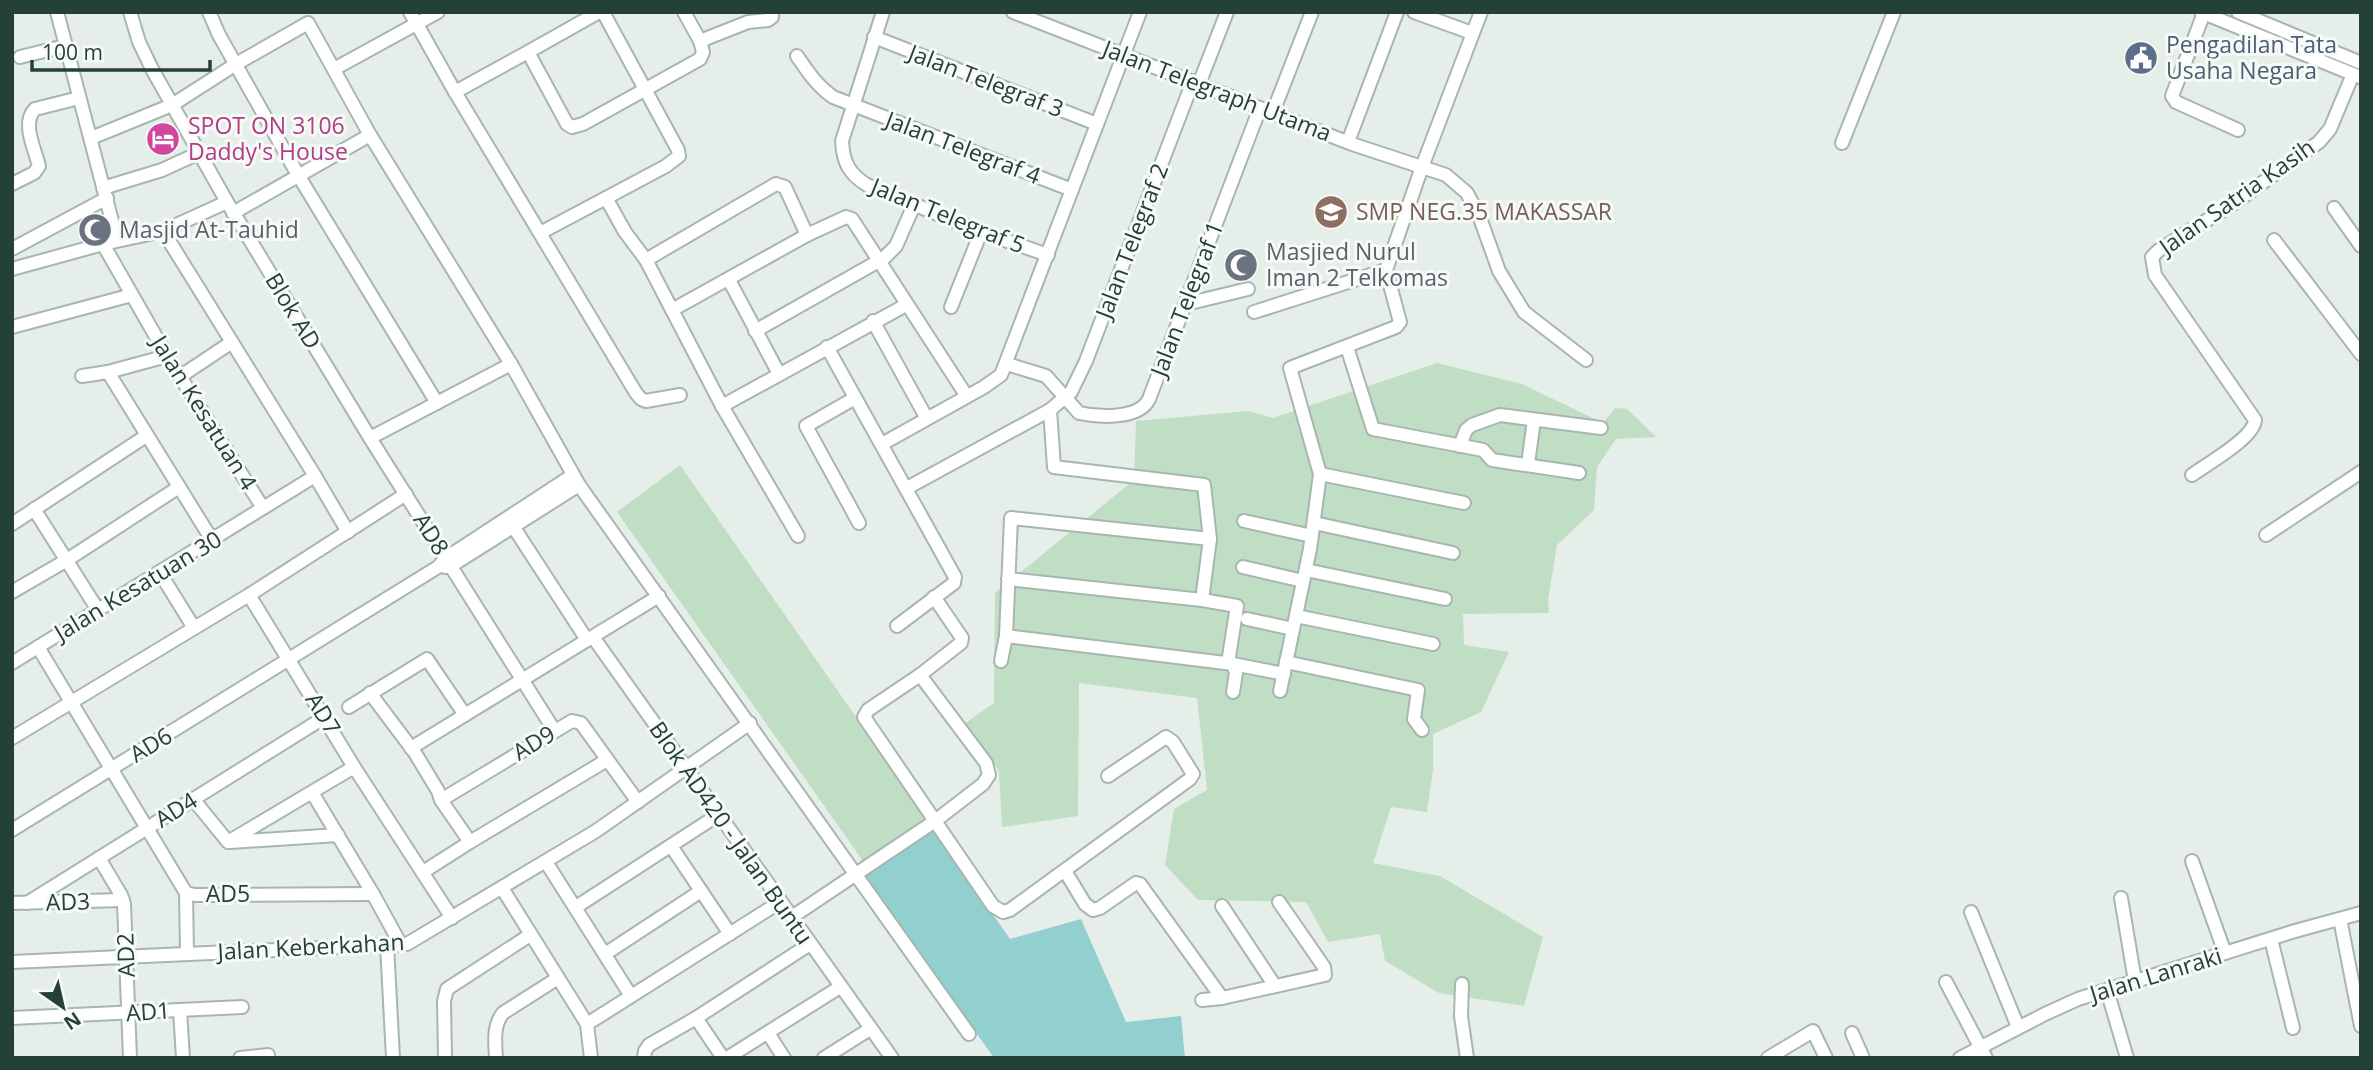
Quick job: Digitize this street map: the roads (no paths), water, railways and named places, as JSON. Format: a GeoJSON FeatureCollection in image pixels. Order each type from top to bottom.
{"type":"FeatureCollection","features":[{"type":"Feature","properties":{"kind":"street"},"geometry":{"type":"LineString","coordinates":[[57,12],[117,240]]}},
{"type":"Feature","properties":{"kind":"street","name":"Blok AD"},"geometry":{"type":"LineString","coordinates":[[130,12],[139,42],[230,208],[406,494]]}},
{"type":"Feature","properties":{"kind":"street"},"geometry":{"type":"LineString","coordinates":[[209,12],[298,175],[438,403]]}},
{"type":"Feature","properties":{"kind":"street"},"geometry":{"type":"LineString","coordinates":[[334,69],[413,18],[438,12]]}},
{"type":"Feature","properties":{"kind":"street"},"geometry":{"type":"LineString","coordinates":[[455,92],[601,12],[679,156],[666,166],[540,233]]}},
{"type":"Feature","properties":{"kind":"street"},"geometry":{"type":"LineString","coordinates":[[528,52],[567,124],[572,127],[583,124],[700,59],[703,52],[700,41],[684,12]]}},
{"type":"Feature","properties":{"kind":"street","name":"Jalan Telegraf 5"},"geometry":{"type":"LineString","coordinates":[[883,12],[842,141],[847,166],[855,177],[867,185],[981,232],[1048,255]]}},
{"type":"Feature","properties":{"kind":"street","name":"Jalan Telegraph Utama"},"geometry":{"type":"LineString","coordinates":[[1013,12],[1348,142],[1446,175],[1462,187],[1480,218],[1499,271],[1524,312],[1586,360]]}},
{"type":"Feature","properties":{"kind":"street"},"geometry":{"type":"LineString","coordinates":[[1047,26],[1053,12]]}},
{"type":"Feature","properties":{"kind":"street"},"geometry":{"type":"LineString","coordinates":[[881,444],[994,380],[1007,364],[1140,12]]}},
{"type":"Feature","properties":{"kind":"street","name":"Jalan Telegraf 2"},"geometry":{"type":"LineString","coordinates":[[1066,398],[1082,371],[1196,82],[1227,12]]}},
{"type":"Feature","properties":{"kind":"street"},"geometry":{"type":"LineString","coordinates":[[1273,112],[1312,12]]}},
{"type":"Feature","properties":{"kind":"street"},"geometry":{"type":"LineString","coordinates":[[1348,142],[1397,12]]}},
{"type":"Feature","properties":{"kind":"street"},"geometry":{"type":"LineString","coordinates":[[1415,12],[1472,33]]}},
{"type":"Feature","properties":{"kind":"street"},"geometry":{"type":"LineString","coordinates":[[1280,691],[1305,575],[1320,474],[1290,368],[1396,327],[1400,322],[1386,270],[1481,12]]}},
{"type":"Feature","properties":{"kind":"street"},"geometry":{"type":"LineString","coordinates":[[1842,143],[1894,12]]}},
{"type":"Feature","properties":{"kind":"street"},"geometry":{"type":"LineString","coordinates":[[2238,12],[2256,26]]}},
{"type":"Feature","properties":{"kind":"street"},"geometry":{"type":"LineString","coordinates":[[2238,130],[2176,102],[2172,96],[2203,13],[2256,26],[2358,71]]}},
{"type":"Feature","properties":{"kind":"street"},"geometry":{"type":"LineString","coordinates":[[700,41],[746,17],[768,20],[772,14]]}},
{"type":"Feature","properties":{"kind":"street"},"geometry":{"type":"LineString","coordinates":[[91,138],[172,105],[305,18],[370,135],[511,364],[576,480],[969,1034]]}},
{"type":"Feature","properties":{"kind":"street"},"geometry":{"type":"LineString","coordinates":[[413,18],[641,399],[650,401],[680,395]]}},
{"type":"Feature","properties":{"kind":"street","name":"Jalan Telegraf 3"},"geometry":{"type":"LineString","coordinates":[[874,37],[1097,124]]}},
{"type":"Feature","properties":{"kind":"street"},"geometry":{"type":"LineString","coordinates":[[20,57],[65,46]]}},
{"type":"Feature","properties":{"kind":"street","name":"Jalan Telegraf 4"},"geometry":{"type":"LineString","coordinates":[[797,55],[821,89],[853,106],[1072,190]]}},
{"type":"Feature","properties":{"kind":"street","name":"Jalan Satria Kasih"},"geometry":{"type":"LineString","coordinates":[[2192,475],[2249,435],[2255,420],[2155,275],[2152,257],[2233,204],[2319,142],[2330,129],[2358,71]]}},
{"type":"Feature","properties":{"kind":"street"},"geometry":{"type":"LineString","coordinates":[[12,184],[34,173],[39,166],[28,123],[31,112],[79,98]]}},
{"type":"Feature","properties":{"kind":"street","name":"Jalan Telegraf 1"},"geometry":{"type":"LineString","coordinates":[[1066,398],[1074,411],[1092,415],[1135,412],[1144,407],[1260,108]]}},
{"type":"Feature","properties":{"kind":"street"},"geometry":{"type":"LineString","coordinates":[[12,270],[117,240],[163,231],[230,208],[298,175],[370,135]]}},
{"type":"Feature","properties":{"kind":"street"},"geometry":{"type":"LineString","coordinates":[[12,249],[105,193],[199,153]]}},
{"type":"Feature","properties":{"kind":"street"},"geometry":{"type":"LineString","coordinates":[[646,260],[776,184],[785,187],[807,235]]}},
{"type":"Feature","properties":{"kind":"street"},"geometry":{"type":"LineString","coordinates":[[606,198],[625,232],[646,260],[722,406],[798,536]]}},
{"type":"Feature","properties":{"kind":"street"},"geometry":{"type":"LineString","coordinates":[[755,331],[878,262],[896,246],[914,205]]}},
{"type":"Feature","properties":{"kind":"street"},"geometry":{"type":"LineString","coordinates":[[2334,208],[2361,246]]}},
{"type":"Feature","properties":{"kind":"street"},"geometry":{"type":"LineString","coordinates":[[672,310],[839,218],[850,218],[966,396]]}},
{"type":"Feature","properties":{"kind":"street"},"geometry":{"type":"LineString","coordinates":[[163,231],[348,532]]}},
{"type":"Feature","properties":{"kind":"street"},"geometry":{"type":"LineString","coordinates":[[951,307],[981,232]]}},
{"type":"Feature","properties":{"kind":"street"},"geometry":{"type":"LineString","coordinates":[[2274,240],[2361,354]]}},
{"type":"Feature","properties":{"kind":"street","name":"Jalan Kesatuan 4"},"geometry":{"type":"LineString","coordinates":[[103,244],[167,356],[263,508],[315,476]]}},
{"type":"Feature","properties":{"kind":"street"},"geometry":{"type":"LineString","coordinates":[[1254,312],[1386,270]]}},
{"type":"Feature","properties":{"kind":"street"},"geometry":{"type":"LineString","coordinates":[[729,280],[779,374]]}},
{"type":"Feature","properties":{"kind":"street"},"geometry":{"type":"LineString","coordinates":[[1186,304],[1248,289]]}},
{"type":"Feature","properties":{"kind":"street"},"geometry":{"type":"LineString","coordinates":[[12,327],[132,295]]}},
{"type":"Feature","properties":{"kind":"street"},"geometry":{"type":"LineString","coordinates":[[722,406],[906,305]]}},
{"type":"Feature","properties":{"kind":"street"},"geometry":{"type":"LineString","coordinates":[[873,321],[926,417]]}},
{"type":"Feature","properties":{"kind":"street"},"geometry":{"type":"LineString","coordinates":[[181,376],[232,342]]}},
{"type":"Feature","properties":{"kind":"street"},"geometry":{"type":"LineString","coordinates":[[827,347],[956,579],[897,626]]}},
{"type":"Feature","properties":{"kind":"street"},"geometry":{"type":"LineString","coordinates":[[1346,347],[1373,429],[1483,450],[1492,460],[1578,473]]}},
{"type":"Feature","properties":{"kind":"street"},"geometry":{"type":"LineString","coordinates":[[82,376],[167,356]]}},
{"type":"Feature","properties":{"kind":"street"},"geometry":{"type":"LineString","coordinates":[[370,438],[511,364]]}},
{"type":"Feature","properties":{"kind":"street"},"geometry":{"type":"LineString","coordinates":[[907,488],[1050,410],[1066,398],[1046,376],[1007,364]]}},
{"type":"Feature","properties":{"kind":"street"},"geometry":{"type":"LineString","coordinates":[[108,372],[212,540]]}},
{"type":"Feature","properties":{"kind":"street"},"geometry":{"type":"LineString","coordinates":[[855,398],[806,426],[859,523]]}},
{"type":"Feature","properties":{"kind":"street"},"geometry":{"type":"LineString","coordinates":[[1050,410],[1054,467],[1204,485],[1210,539],[1202,600]]}},
{"type":"Feature","properties":{"kind":"street"},"geometry":{"type":"LineString","coordinates":[[1460,446],[1466,430],[1483,420],[1500,415],[1601,428]]}},
{"type":"Feature","properties":{"kind":"street"},"geometry":{"type":"LineString","coordinates":[[1528,464],[1534,419]]}},
{"type":"Feature","properties":{"kind":"street"},"geometry":{"type":"LineString","coordinates":[[12,524],[146,436]]}},
{"type":"Feature","properties":{"kind":"street"},"geometry":{"type":"LineString","coordinates":[[2266,535],[2361,472]]}},
{"type":"Feature","properties":{"kind":"street"},"geometry":{"type":"LineString","coordinates":[[1320,474],[1464,503]]}},
{"type":"Feature","properties":{"kind":"street","name":"AD6"},"geometry":{"type":"LineString","coordinates":[[12,830],[445,564],[576,480]]}},
{"type":"Feature","properties":{"kind":"street"},"geometry":{"type":"LineString","coordinates":[[12,592],[67,560],[179,487]]}},
{"type":"Feature","properties":{"kind":"street","name":"AD8"},"geometry":{"type":"LineString","coordinates":[[12,738],[249,594],[406,494],[445,564],[554,730]]}},
{"type":"Feature","properties":{"kind":"street","name":"Jalan Kesatuan 30"},"geometry":{"type":"LineString","coordinates":[[12,663],[263,508]]}},
{"type":"Feature","properties":{"kind":"street"},"geometry":{"type":"LineString","coordinates":[[34,509],[98,610]]}},
{"type":"Feature","properties":{"kind":"street"},"geometry":{"type":"LineString","coordinates":[[1001,661],[1006,636],[1011,518],[1210,539]]}},
{"type":"Feature","properties":{"kind":"street"},"geometry":{"type":"LineString","coordinates":[[1244,521],[1313,529],[1453,553]]}},
{"type":"Feature","properties":{"kind":"street","name":"Blok AD420 - Jalan Buntu"},"geometry":{"type":"LineString","coordinates":[[511,522],[586,641],[685,769],[892,1058]]}},
{"type":"Feature","properties":{"kind":"street"},"geometry":{"type":"LineString","coordinates":[[1243,567],[1445,599]]}},
{"type":"Feature","properties":{"kind":"street"},"geometry":{"type":"LineString","coordinates":[[160,573],[194,628]]}},
{"type":"Feature","properties":{"kind":"street"},"geometry":{"type":"LineString","coordinates":[[1008,579],[1237,606],[1230,664],[1236,673],[1233,692]]}},
{"type":"Feature","properties":{"kind":"street","name":"AD7"},"geometry":{"type":"LineString","coordinates":[[249,594],[354,767],[452,918]]}},
{"type":"Feature","properties":{"kind":"street"},"geometry":{"type":"LineString","coordinates":[[411,748],[659,596]]}},
{"type":"Feature","properties":{"kind":"street"},"geometry":{"type":"LineString","coordinates":[[934,597],[962,641],[920,675],[868,710],[864,717],[993,906],[999,911],[1010,910],[1190,779],[1193,774],[1173,742],[1166,737],[1108,776]]}},
{"type":"Feature","properties":{"kind":"street"},"geometry":{"type":"LineString","coordinates":[[1247,619],[1295,623],[1433,644]]}},
{"type":"Feature","properties":{"kind":"street"},"geometry":{"type":"LineString","coordinates":[[1006,636],[1230,664],[1285,668],[1418,690],[1414,719],[1422,730]]}},
{"type":"Feature","properties":{"kind":"street","name":"AD5"},"geometry":{"type":"LineString","coordinates":[[38,647],[186,893],[373,894]]}},
{"type":"Feature","properties":{"kind":"street"},"geometry":{"type":"LineString","coordinates":[[349,706],[408,668],[428,659],[465,715]]}},
{"type":"Feature","properties":{"kind":"street"},"geometry":{"type":"LineString","coordinates":[[792,917],[935,821],[983,784],[989,775],[989,770],[920,675]]}},
{"type":"Feature","properties":{"kind":"street"},"geometry":{"type":"LineString","coordinates":[[370,693],[411,748],[441,800],[470,842]]}},
{"type":"Feature","properties":{"kind":"street","name":"AD4"},"geometry":{"type":"LineString","coordinates":[[27,903],[325,717]]}},
{"type":"Feature","properties":{"kind":"street","name":"AD9"},"geometry":{"type":"LineString","coordinates":[[441,800],[572,721],[581,723],[638,803]]}},
{"type":"Feature","properties":{"kind":"street","name":"Jalan Keberkahan"},"geometry":{"type":"LineString","coordinates":[[12,962],[387,946],[414,942],[638,803],[750,723]]}},
{"type":"Feature","properties":{"kind":"street"},"geometry":{"type":"LineString","coordinates":[[423,872],[607,760]]}},
{"type":"Feature","properties":{"kind":"street"},"geometry":{"type":"LineString","coordinates":[[228,842],[313,794],[354,767]]}},
{"type":"Feature","properties":{"kind":"street"},"geometry":{"type":"LineString","coordinates":[[313,794],[401,944]]}},
{"type":"Feature","properties":{"kind":"street"},"geometry":{"type":"LineString","coordinates":[[193,799],[228,842],[338,835]]}},
{"type":"Feature","properties":{"kind":"street"},"geometry":{"type":"LineString","coordinates":[[576,907],[718,815]]}},
{"type":"Feature","properties":{"kind":"street"},"geometry":{"type":"LineString","coordinates":[[671,846],[730,934]]}},
{"type":"Feature","properties":{"kind":"street","name":"AD2"},"geometry":{"type":"LineString","coordinates":[[99,858],[123,900],[130,1058]]}},
{"type":"Feature","properties":{"kind":"street"},"geometry":{"type":"LineString","coordinates":[[2192,861],[2225,953]]}},
{"type":"Feature","properties":{"kind":"street"},"geometry":{"type":"LineString","coordinates":[[546,862],[631,996]]}},
{"type":"Feature","properties":{"kind":"street"},"geometry":{"type":"LineString","coordinates":[[1065,871],[1085,904],[1093,910],[1136,883],[1140,884],[1222,998]]}},
{"type":"Feature","properties":{"kind":"street"},"geometry":{"type":"LineString","coordinates":[[502,888],[587,1024],[591,1058]]}},
{"type":"Feature","properties":{"kind":"street"},"geometry":{"type":"LineString","coordinates":[[605,954],[701,891]]}},
{"type":"Feature","properties":{"kind":"street"},"geometry":{"type":"LineString","coordinates":[[186,893],[187,953]]}},
{"type":"Feature","properties":{"kind":"street"},"geometry":{"type":"LineString","coordinates":[[2121,898],[2135,981]]}},
{"type":"Feature","properties":{"kind":"street","name":"AD3"},"geometry":{"type":"LineString","coordinates":[[12,903],[123,900]]}},
{"type":"Feature","properties":{"kind":"street"},"geometry":{"type":"LineString","coordinates":[[587,1024],[780,902]]}},
{"type":"Feature","properties":{"kind":"street"},"geometry":{"type":"LineString","coordinates":[[1202,1000],[1320,978],[1325,972],[1279,902]]}},
{"type":"Feature","properties":{"kind":"street"},"geometry":{"type":"LineString","coordinates":[[1222,906],[1275,986]]}},
{"type":"Feature","properties":{"kind":"street"},"geometry":{"type":"LineString","coordinates":[[1970,912],[2018,1027]]}},
{"type":"Feature","properties":{"kind":"street","name":"Jalan Lanraki"},"geometry":{"type":"LineString","coordinates":[[1961,1058],[1983,1052],[2018,1027],[2078,999],[2361,913]]}},
{"type":"Feature","properties":{"kind":"street"},"geometry":{"type":"LineString","coordinates":[[2340,919],[2361,1026]]}},
{"type":"Feature","properties":{"kind":"street"},"geometry":{"type":"LineString","coordinates":[[445,1058],[444,1001],[447,989],[530,935]]}},
{"type":"Feature","properties":{"kind":"street"},"geometry":{"type":"LineString","coordinates":[[2271,939],[2294,1028]]}},
{"type":"Feature","properties":{"kind":"street"},"geometry":{"type":"LineString","coordinates":[[644,1058],[649,1045],[696,1018],[810,944]]}},
{"type":"Feature","properties":{"kind":"street"},"geometry":{"type":"LineString","coordinates":[[387,946],[393,1058]]}},
{"type":"Feature","properties":{"kind":"street"},"geometry":{"type":"LineString","coordinates":[[496,1058],[497,1025],[503,1013],[558,978]]}},
{"type":"Feature","properties":{"kind":"street"},"geometry":{"type":"LineString","coordinates":[[1946,982],[1983,1052]]}},
{"type":"Feature","properties":{"kind":"street"},"geometry":{"type":"LineString","coordinates":[[1462,984],[1461,1016],[1467,1058]]}},
{"type":"Feature","properties":{"kind":"street"},"geometry":{"type":"LineString","coordinates":[[696,1018],[725,1058],[840,987]]}},
{"type":"Feature","properties":{"kind":"street"},"geometry":{"type":"LineString","coordinates":[[2107,990],[2127,1058]]}},
{"type":"Feature","properties":{"kind":"street","name":"AD1"},"geometry":{"type":"LineString","coordinates":[[12,1018],[242,1007]]}},
{"type":"Feature","properties":{"kind":"street"},"geometry":{"type":"LineString","coordinates":[[180,1010],[183,1058]]}},
{"type":"Feature","properties":{"kind":"street"},"geometry":{"type":"LineString","coordinates":[[824,1058],[870,1029]]}},
{"type":"Feature","properties":{"kind":"street"},"geometry":{"type":"LineString","coordinates":[[1768,1058],[1813,1031],[1826,1058]]}},
{"type":"Feature","properties":{"kind":"street"},"geometry":{"type":"LineString","coordinates":[[768,1033],[784,1058]]}},
{"type":"Feature","properties":{"kind":"street"},"geometry":{"type":"LineString","coordinates":[[1852,1033],[1863,1058]]}},
{"type":"Feature","properties":{"kind":"street"},"geometry":{"type":"LineString","coordinates":[[240,1058],[268,1055]]}},
{"type":"Feature","properties":{"kind":"water"},"geometry":{"type":"Polygon","coordinates":[[[933,829],[1010,939],[1081,919],[1126,1022],[1181,1016],[1185,1058],[994,1058],[864,874],[933,829]]]}},
{"type":"Feature","properties":{"kind":"place","name":"Pengadilan Tata Usaha Negara"},"geometry":{"type":"Point","coordinates":[2141,58]}},
{"type":"Feature","properties":{"kind":"place","name":"SPOT ON 3106 Daddy's House"},"geometry":{"type":"Point","coordinates":[163,139]}},
{"type":"Feature","properties":{"kind":"place","name":"SMP NEG.35 MAKASSAR"},"geometry":{"type":"Point","coordinates":[1331,212]}},
{"type":"Feature","properties":{"kind":"place","name":"Masjid At-Tauhid"},"geometry":{"type":"Point","coordinates":[95,230]}},
{"type":"Feature","properties":{"kind":"place","name":"Masjied Nurul Iman 2 Telkomas"},"geometry":{"type":"Point","coordinates":[1241,265]}}]}
